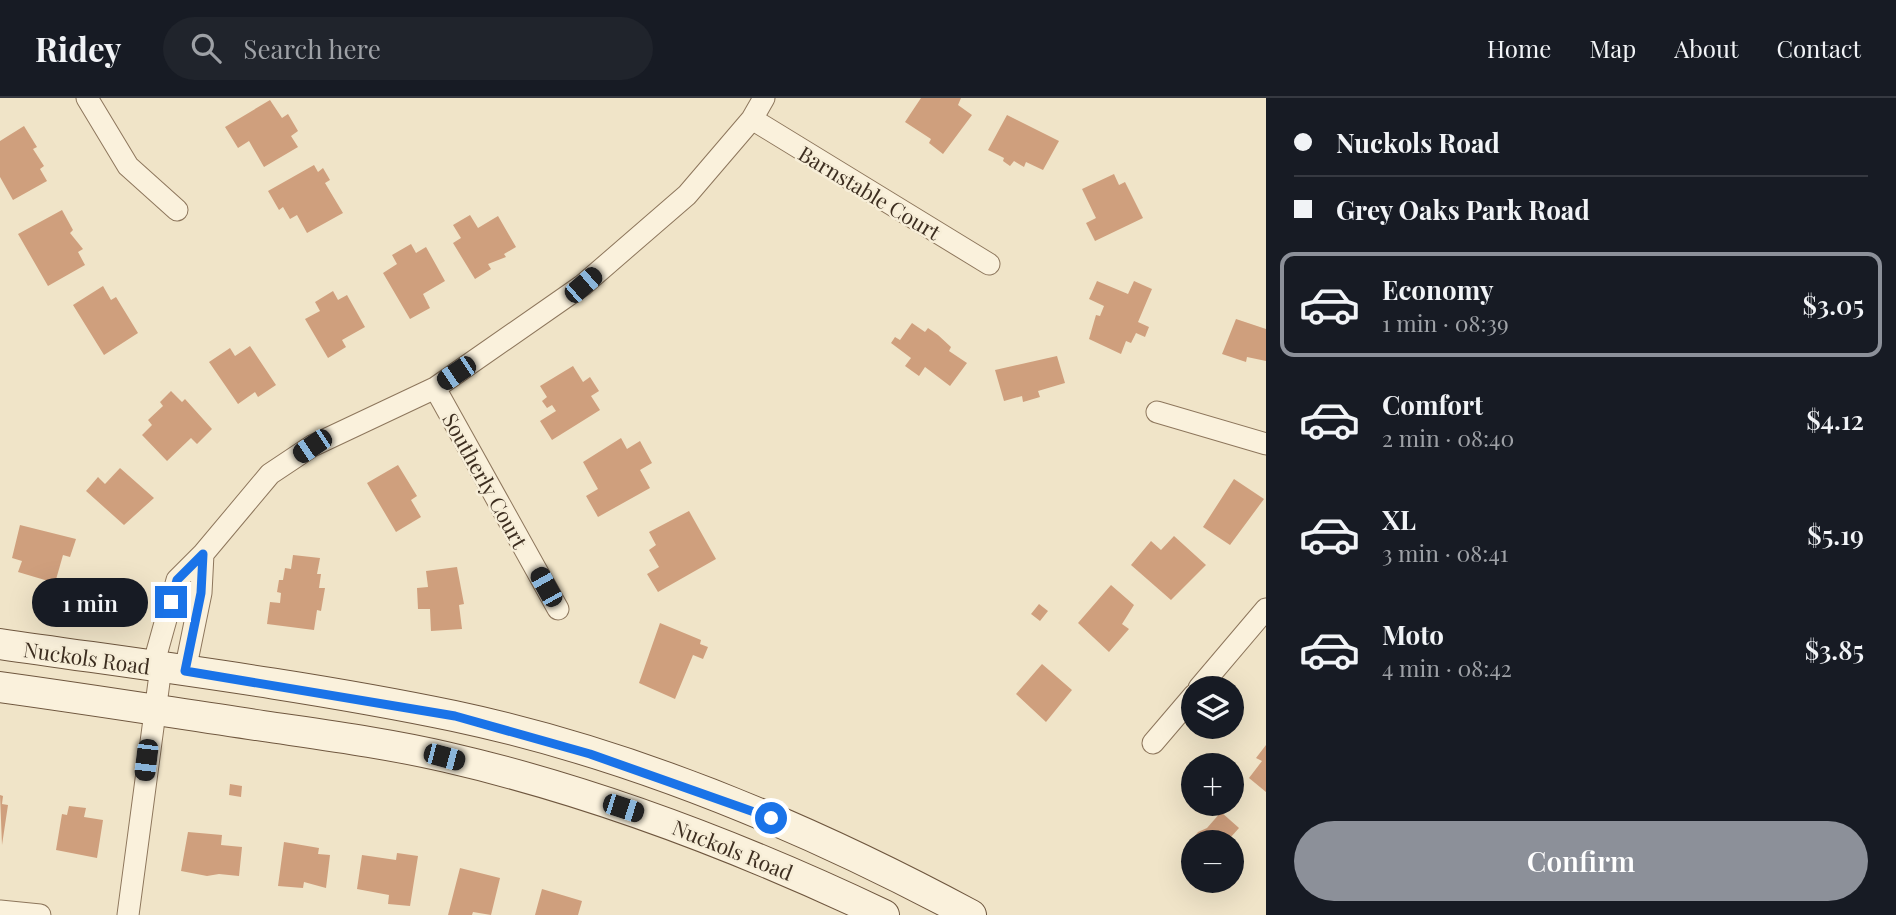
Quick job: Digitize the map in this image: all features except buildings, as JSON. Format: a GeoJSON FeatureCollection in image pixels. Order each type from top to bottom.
{"type":"FeatureCollection","features":[{"type":"Feature","properties":{"kind":"main road","name":"Nuckols Road"},"geometry":{"type":"LineString","coordinates":[[0,644],[166,668],[455,716],[542,739],[675,782],[810,834],[971,915]]}},
{"type":"Feature","properties":{"kind":"main road","name":"Nuckols Road"},"geometry":{"type":"LineString","coordinates":[[0,687],[444,757],[559,787],[741,850],[884,915]]}},
{"type":"Feature","properties":{"kind":"street"},"geometry":{"type":"LineString","coordinates":[[87,98],[128,166],[177,210]]}},
{"type":"Feature","properties":{"kind":"street"},"geometry":{"type":"LineString","coordinates":[[166,668],[177,580],[203,554],[270,474],[312,446],[435,388],[583,285],[687,195],[752,119],[764,98]]}},
{"type":"Feature","properties":{"kind":"street","name":"Barnstable Court"},"geometry":{"type":"LineString","coordinates":[[752,119],[989,264]]}},
{"type":"Feature","properties":{"kind":"street","name":"Southerly Court"},"geometry":{"type":"LineString","coordinates":[[435,388],[558,609]]}},
{"type":"Feature","properties":{"kind":"street"},"geometry":{"type":"LineString","coordinates":[[1157,412],[1266,444]]}},
{"type":"Feature","properties":{"kind":"street"},"geometry":{"type":"LineString","coordinates":[[128,915],[153,709],[166,668],[201,593],[203,554]]}},
{"type":"Feature","properties":{"kind":"street"},"geometry":{"type":"LineString","coordinates":[[1209,676],[1266,609]]}},
{"type":"Feature","properties":{"kind":"street"},"geometry":{"type":"LineString","coordinates":[[1153,743],[1181,710]]}},
{"type":"Feature","properties":{"kind":"street"},"geometry":{"type":"LineString","coordinates":[[0,911],[40,915]]}},
{"type":"Feature","properties":{"kind":"route"},"geometry":{"type":"LineString","coordinates":[[171,602],[177,580],[203,554],[201,593],[185,671],[455,716],[590,754],[771,818]]}}]}
